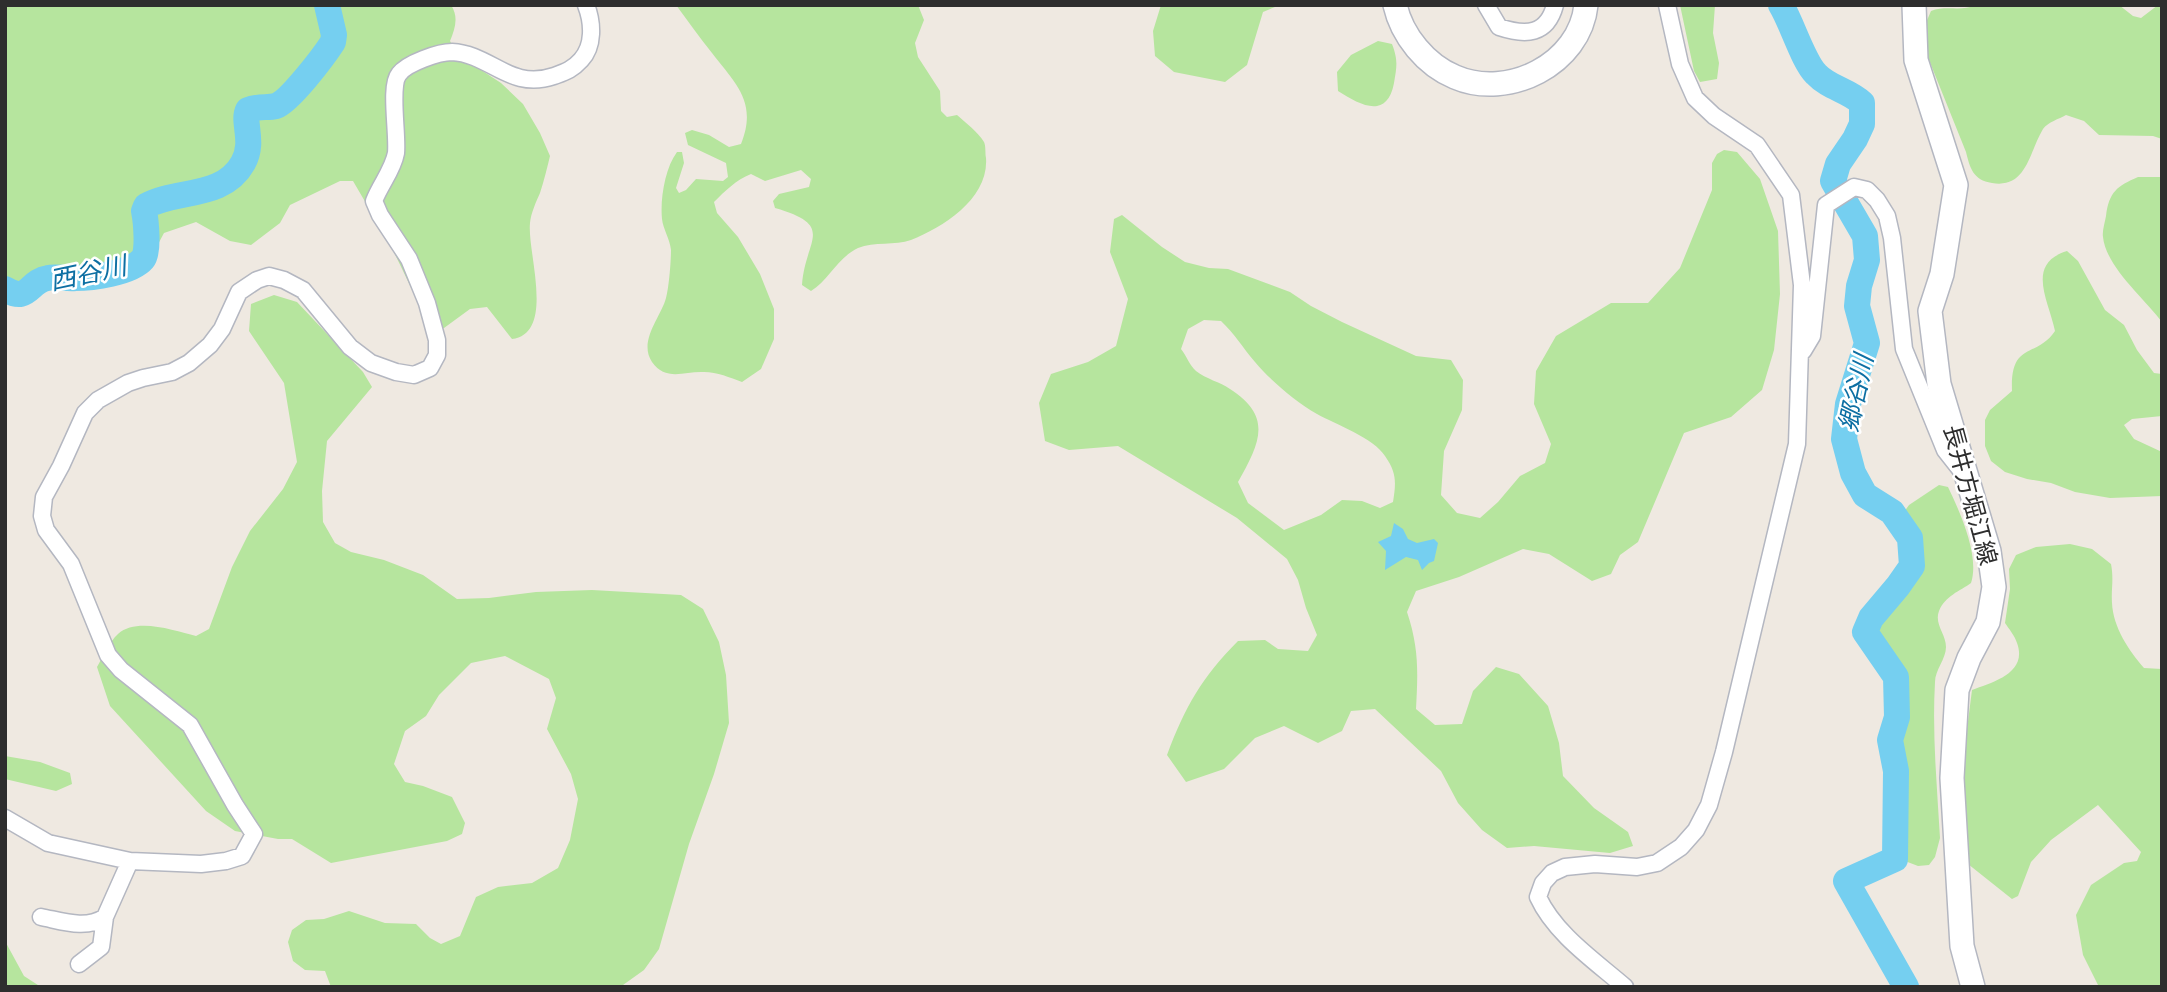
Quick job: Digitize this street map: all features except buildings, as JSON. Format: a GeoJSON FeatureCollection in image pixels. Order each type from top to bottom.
{"type":"FeatureCollection","features":[{"type":"Feature","properties":{"kind":"main road"},"geometry":{"type":"LineString","coordinates":[[1395,5],[1411,41],[1432,63],[1456,78],[1487,84],[1527,78],[1553,63],[1573,44],[1585,16],[1586,5]]}},
{"type":"Feature","properties":{"kind":"main road","name":"長井方堀江線"},"geometry":{"type":"LineString","coordinates":[[1914,5],[1916,60],[1956,185],[1942,274],[1930,311],[1939,384],[1989,551],[1994,587],[1988,622],[1969,658],[1957,690],[1952,778],[1962,946],[1973,987]]}},
{"type":"Feature","properties":{"kind":"street"},"geometry":{"type":"LineString","coordinates":[[5,818],[48,843],[130,861],[201,864],[242,856],[254,834],[234,805],[190,725],[121,670],[108,655],[71,564],[46,530],[42,516],[44,497],[85,413],[98,400],[128,383],[143,377],[172,372],[189,363],[210,345],[222,329],[239,292],[257,280],[269,276],[284,279],[303,290],[350,347],[371,363],[414,375],[430,368],[437,355],[437,340],[427,303],[409,259],[374,201],[396,155],[393,85],[399,72],[417,61],[452,52],[477,59],[507,75],[530,81],[572,70],[588,53],[592,29],[586,5]]}},
{"type":"Feature","properties":{"kind":"street"},"geometry":{"type":"LineString","coordinates":[[1486,5],[1499,27],[1518,33],[1537,30],[1551,19],[1555,5]]}},
{"type":"Feature","properties":{"kind":"street"},"geometry":{"type":"LineString","coordinates":[[1625,987],[1545,912],[1538,897],[1543,883],[1552,873],[1566,866],[1595,864],[1637,867],[1657,863],[1681,847],[1696,830],[1709,805],[1724,752],[1797,444],[1802,285],[1791,195],[1757,145],[1714,116],[1695,98],[1679,64],[1667,5]]}},
{"type":"Feature","properties":{"kind":"street"},"geometry":{"type":"LineString","coordinates":[[1800,355],[1812,336],[1826,205],[1854,187],[1867,190],[1887,216],[1892,238],[1904,349],[1945,450],[1966,476]]}},
{"type":"Feature","properties":{"kind":"street"},"geometry":{"type":"LineString","coordinates":[[79,964],[101,947],[105,917],[130,861]]}},
{"type":"Feature","properties":{"kind":"street"},"geometry":{"type":"LineString","coordinates":[[41,917],[79,925],[92,924],[105,917]]}},
{"type":"Feature","properties":{"kind":"green space"},"geometry":{"type":"Polygon","coordinates":[[[5,5],[451,5],[456,18],[450,41],[462,61],[501,83],[523,104],[550,156],[530,223],[536,290],[533,323],[525,334],[512,339],[487,307],[470,309],[444,328],[430,327],[391,246],[353,181],[340,181],[290,205],[280,223],[251,245],[230,241],[196,222],[164,233],[149,261],[110,282],[18,290],[5,288],[5,5]]]}},
{"type":"Feature","properties":{"kind":"green space"},"geometry":{"type":"Polygon","coordinates":[[[676,5],[918,5],[924,20],[915,43],[918,57],[940,91],[941,111],[947,117],[957,115],[979,135],[985,145],[985,172],[980,186],[962,209],[937,227],[911,240],[858,248],[844,257],[811,291],[802,285],[813,236],[812,228],[806,221],[775,208],[773,201],[779,194],[809,187],[811,179],[801,170],[765,181],[751,174],[718,198],[714,202],[717,213],[738,237],[760,274],[774,309],[774,339],[761,369],[742,382],[711,372],[668,374],[657,368],[648,354],[649,338],[666,298],[669,281],[671,250],[662,211],[664,184],[669,166],[677,152],[682,152],[684,163],[676,188],[679,193],[686,190],[696,179],[723,181],[728,177],[726,163],[688,145],[685,133],[692,130],[709,135],[729,147],[741,144],[746,129],[747,116],[742,94],[676,5]]]}},
{"type":"Feature","properties":{"kind":"green space"},"geometry":{"type":"Polygon","coordinates":[[[1161,5],[1280,5],[1263,12],[1247,65],[1225,82],[1174,72],[1155,56],[1153,31],[1161,5]]]}},
{"type":"Feature","properties":{"kind":"green space"},"geometry":{"type":"Polygon","coordinates":[[[1680,5],[1715,5],[1713,33],[1719,63],[1717,79],[1700,82],[1694,71],[1680,5]]]}},
{"type":"Feature","properties":{"kind":"green space"},"geometry":{"type":"Polygon","coordinates":[[[1976,5],[2119,5],[2133,16],[2141,18],[2158,5],[2162,5],[2162,139],[2153,136],[2099,135],[2084,121],[2066,115],[2043,129],[2020,175],[2004,183],[1980,179],[1971,168],[1925,50],[1925,25],[1931,11],[1976,5]]]}},
{"type":"Feature","properties":{"kind":"green space"},"geometry":{"type":"Polygon","coordinates":[[[1378,41],[1392,44],[1396,67],[1390,95],[1385,102],[1372,106],[1355,101],[1338,91],[1337,72],[1351,55],[1378,41]]]}},
{"type":"Feature","properties":{"kind":"green space"},"geometry":{"type":"Polygon","coordinates":[[[1724,150],[1737,152],[1760,179],[1778,231],[1780,294],[1774,350],[1762,390],[1731,417],[1684,433],[1638,542],[1620,555],[1611,574],[1592,581],[1549,554],[1523,549],[1459,577],[1416,591],[1407,612],[1417,660],[1416,709],[1435,725],[1462,724],[1473,691],[1496,667],[1519,674],[1548,706],[1559,743],[1563,776],[1594,808],[1628,832],[1633,846],[1610,853],[1534,846],[1507,848],[1482,830],[1458,803],[1441,771],[1375,709],[1351,711],[1342,731],[1318,743],[1284,726],[1255,738],[1224,769],[1186,782],[1167,755],[1196,694],[1225,654],[1238,641],[1265,640],[1278,649],[1308,651],[1317,635],[1298,580],[1287,559],[1237,518],[1118,446],[1069,450],[1045,441],[1039,403],[1051,374],[1088,362],[1116,346],[1128,299],[1110,252],[1114,219],[1122,215],[1185,262],[1228,269],[1290,292],[1342,322],[1416,356],[1451,360],[1463,380],[1462,410],[1444,451],[1441,495],[1457,513],[1480,518],[1520,476],[1545,463],[1551,444],[1534,404],[1536,371],[1556,336],[1611,303],[1648,303],[1680,268],[1712,190],[1712,163],[1717,154],[1724,150]],[[1204,320],[1188,329],[1181,349],[1196,371],[1230,389],[1253,410],[1258,432],[1256,443],[1238,482],[1248,503],[1284,530],[1321,515],[1342,500],[1362,501],[1380,508],[1393,502],[1394,473],[1380,449],[1300,403],[1261,369],[1221,321],[1204,320]]]}},
{"type":"Feature","properties":{"kind":"green space"},"geometry":{"type":"Polygon","coordinates":[[[2138,177],[2162,177],[2162,322],[2111,260],[2103,237],[2107,208],[2112,195],[2119,187],[2138,177]]]}},
{"type":"Feature","properties":{"kind":"green space"},"geometry":{"type":"Polygon","coordinates":[[[2067,251],[2078,261],[2105,310],[2124,325],[2137,350],[2154,373],[2162,374],[2162,416],[2132,419],[2124,425],[2134,439],[2162,452],[2162,496],[2110,498],[2027,479],[2005,472],[1991,461],[1985,446],[1985,420],[1990,410],[2012,391],[2015,364],[2020,357],[2048,340],[2055,331],[2045,296],[2043,274],[2054,257],[2067,251]]]}},
{"type":"Feature","properties":{"kind":"green space"},"geometry":{"type":"Polygon","coordinates":[[[274,295],[297,302],[363,372],[372,387],[327,441],[322,491],[323,522],[335,543],[351,552],[384,560],[423,575],[457,599],[592,590],[681,595],[703,609],[719,642],[726,675],[729,723],[689,844],[659,949],[644,970],[623,985],[331,987],[325,971],[305,970],[293,961],[288,942],[292,930],[306,920],[324,919],[349,911],[385,923],[416,924],[430,938],[441,944],[460,936],[476,897],[498,887],[532,883],[558,868],[570,840],[578,799],[571,774],[547,729],[556,698],[549,679],[505,656],[471,663],[439,695],[426,716],[405,731],[394,764],[405,782],[452,797],[465,823],[462,834],[447,841],[331,863],[292,839],[235,831],[206,811],[110,706],[97,667],[112,641],[118,634],[135,626],[156,627],[196,636],[209,629],[232,567],[250,531],[283,489],[297,462],[284,383],[249,331],[251,304],[274,295]]]}},
{"type":"Feature","properties":{"kind":"green space"},"geometry":{"type":"Polygon","coordinates":[[[1939,485],[1948,487],[1963,521],[1971,547],[1973,572],[1971,583],[1945,601],[1938,616],[1946,647],[1935,678],[1934,702],[1940,838],[1935,857],[1929,865],[1918,866],[1905,861],[1900,850],[1899,770],[1894,740],[1900,718],[1898,676],[1868,632],[1911,575],[1914,567],[1914,546],[1904,512],[1909,505],[1939,485]]]}},
{"type":"Feature","properties":{"kind":"green space"},"geometry":{"type":"Polygon","coordinates":[[[2070,544],[2092,549],[2111,564],[2113,612],[2119,630],[2144,668],[2162,669],[2162,987],[2099,987],[2083,955],[2076,915],[2091,885],[2124,863],[2137,861],[2141,852],[2098,805],[2051,840],[2031,862],[2018,896],[2012,899],[1968,864],[1961,776],[1972,690],[2007,675],[2018,662],[2016,640],[2005,623],[2010,589],[2009,569],[2016,555],[2036,547],[2070,544]]]}},
{"type":"Feature","properties":{"kind":"green space"},"geometry":{"type":"Polygon","coordinates":[[[5,756],[40,762],[70,773],[72,784],[56,791],[5,779],[5,756]]]}},
{"type":"Feature","properties":{"kind":"green space"},"geometry":{"type":"Polygon","coordinates":[[[5,941],[24,976],[41,987],[5,987],[5,941]]]}},
{"type":"Feature","properties":{"kind":"water"},"geometry":{"type":"Polygon","coordinates":[[[1394,523],[1403,529],[1408,539],[1417,543],[1434,539],[1438,543],[1434,561],[1422,570],[1418,560],[1406,557],[1385,570],[1386,551],[1378,542],[1391,536],[1394,523]]]}},
{"type":"Feature","properties":{"kind":"waterway","name":"西谷川"},"geometry":{"type":"LineString","coordinates":[[5,289],[13,293],[24,293],[41,280],[111,274],[130,268],[143,259],[146,206],[171,197],[212,188],[224,183],[234,174],[243,163],[248,148],[248,110],[276,106],[290,96],[333,42],[334,35],[327,5]]}},
{"type":"Feature","properties":{"kind":"waterway","name":"郷谷川"},"geometry":{"type":"LineString","coordinates":[[1781,5],[1811,68],[1827,83],[1862,103],[1862,124],[1838,164],[1833,181],[1865,236],[1867,260],[1859,286],[1857,306],[1867,343],[1848,404],[1844,439],[1853,473],[1865,495],[1892,512],[1910,538],[1912,566],[1871,618],[1865,632],[1896,677],[1897,717],[1890,740],[1896,771],[1895,859],[1846,881],[1906,987]]}}]}
